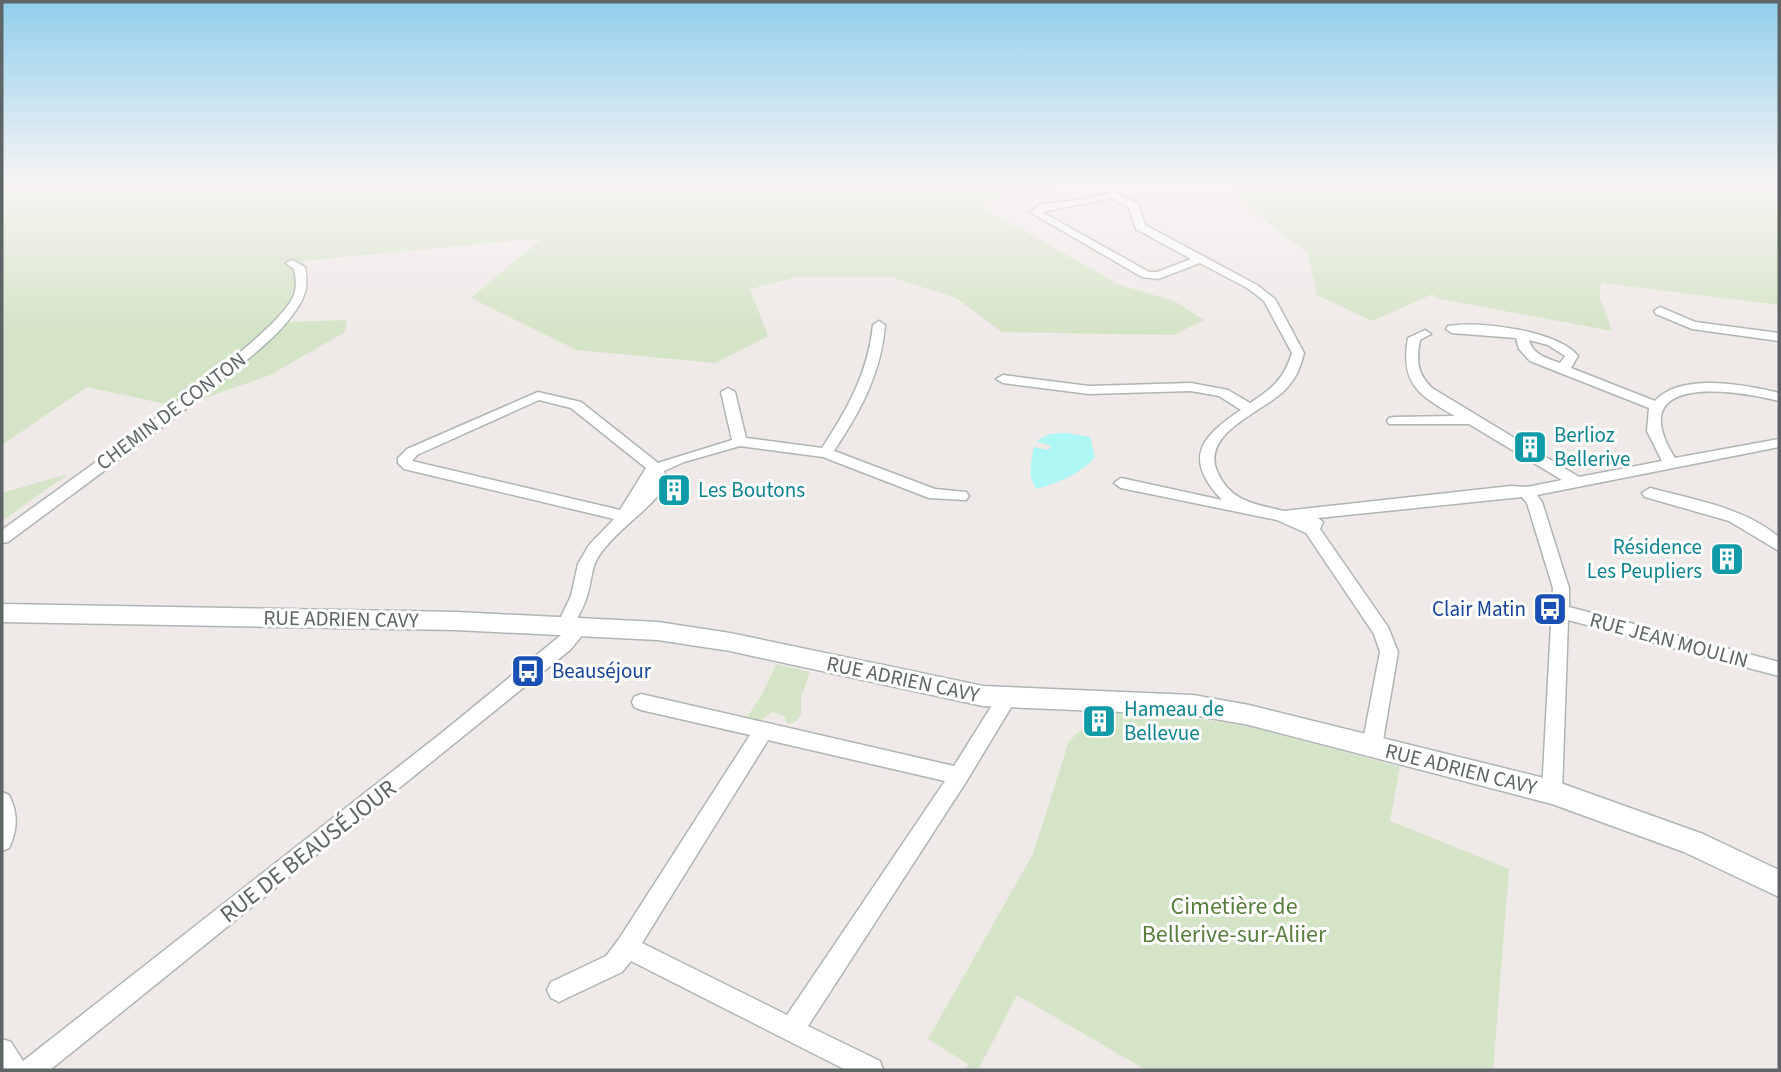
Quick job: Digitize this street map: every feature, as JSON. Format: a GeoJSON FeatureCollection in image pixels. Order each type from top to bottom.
{"type":"FeatureCollection","features":[{"type":"Feature","properties":{"kind":"main road","name":"RUE ADRIEN CAVY"},"geometry":{"type":"LineString","coordinates":[[2,613],[574,625],[658,631],[730,642],[1006,699],[1193,705],[1249,715],[1552,792],[1693,844],[1779,884]]}},
{"type":"Feature","properties":{"kind":"street"},"geometry":{"type":"LineString","coordinates":[[1072,233],[1146,275],[1158,276],[1200,259]]}},
{"type":"Feature","properties":{"kind":"street"},"geometry":{"type":"LineString","coordinates":[[1151,233],[1262,292],[1269,299],[1298,353],[1298,362],[1292,375],[1251,410],[1210,439],[1206,456],[1211,475],[1224,494],[1241,507]]}},
{"type":"Feature","properties":{"kind":"street","name":"CHEMIN DE CONTON"},"geometry":{"type":"LineString","coordinates":[[2,538],[180,407],[264,338],[292,309],[300,294],[302,281],[299,267],[292,263]]}},
{"type":"Feature","properties":{"kind":"street"},"geometry":{"type":"LineString","coordinates":[[1660,311],[1692,325],[1779,337]]}},
{"type":"Feature","properties":{"kind":"street"},"geometry":{"type":"LineString","coordinates":[[826,453],[862,399],[878,354],[879,325]]}},
{"type":"Feature","properties":{"kind":"street"},"geometry":{"type":"LineString","coordinates":[[1452,329],[1472,328],[1551,342],[1569,351],[1571,360],[1563,369]]}},
{"type":"Feature","properties":{"kind":"street"},"geometry":{"type":"LineString","coordinates":[[1425,334],[1414,338],[1410,364],[1430,394],[1578,483]]}},
{"type":"Feature","properties":{"kind":"street"},"geometry":{"type":"LineString","coordinates":[[1522,337],[1529,354],[1656,406]]}},
{"type":"Feature","properties":{"kind":"street"},"geometry":{"type":"LineString","coordinates":[[1003,379],[1080,389],[1191,387],[1223,393],[1251,410]]}},
{"type":"Feature","properties":{"kind":"street"},"geometry":{"type":"LineString","coordinates":[[1672,465],[1654,431],[1652,420],[1656,406],[1675,393],[1705,387],[1744,389],[1779,397]]}},
{"type":"Feature","properties":{"kind":"street"},"geometry":{"type":"LineString","coordinates":[[728,392],[740,442]]}},
{"type":"Feature","properties":{"kind":"street"},"geometry":{"type":"LineString","coordinates":[[574,625],[586,564],[595,549],[625,516],[658,489],[662,482],[656,468],[576,405],[538,396],[411,452],[405,458],[405,463],[545,500],[625,516]]}},
{"type":"Feature","properties":{"kind":"street"},"geometry":{"type":"LineString","coordinates":[[1394,421],[1472,420]]}},
{"type":"Feature","properties":{"kind":"street"},"geometry":{"type":"LineString","coordinates":[[656,468],[740,442],[826,453],[934,494],[961,496]]}},
{"type":"Feature","properties":{"kind":"street"},"geometry":{"type":"LineString","coordinates":[[1282,516],[1511,491],[1527,492],[1778,443]]}},
{"type":"Feature","properties":{"kind":"street"},"geometry":{"type":"LineString","coordinates":[[1121,483],[1282,516],[1312,529],[1382,632],[1388,652],[1372,746]]}},
{"type":"Feature","properties":{"kind":"street","name":"RUE JEAN MOULIN"},"geometry":{"type":"LineString","coordinates":[[1527,492],[1534,502],[1561,588],[1552,792]]}},
{"type":"Feature","properties":{"kind":"street"},"geometry":{"type":"LineString","coordinates":[[1650,493],[1732,515],[1763,530],[1779,545]]}},
{"type":"Feature","properties":{"kind":"street"},"geometry":{"type":"LineString","coordinates":[[1312,529],[1320,512]]}},
{"type":"Feature","properties":{"kind":"street","name":"RUE JEAN MOULIN"},"geometry":{"type":"LineString","coordinates":[[1560,611],[1779,669]]}},
{"type":"Feature","properties":{"kind":"street","name":"RUE DE BEAUSÉJOUR"},"geometry":{"type":"LineString","coordinates":[[31,1070],[452,737],[564,645],[574,625]]}},
{"type":"Feature","properties":{"kind":"street"},"geometry":{"type":"LineString","coordinates":[[792,1029],[959,776],[1006,699]]}},
{"type":"Feature","properties":{"kind":"street"},"geometry":{"type":"LineString","coordinates":[[642,702],[959,776]]}},
{"type":"Feature","properties":{"kind":"street"},"geometry":{"type":"LineString","coordinates":[[559,990],[614,964],[764,730]]}},
{"type":"Feature","properties":{"kind":"street"},"geometry":{"type":"LineString","coordinates":[[2,801],[7,815],[2,841]]}},
{"type":"Feature","properties":{"kind":"street"},"geometry":{"type":"LineString","coordinates":[[626,947],[872,1070]]}},
{"type":"Feature","properties":{"kind":"street"},"geometry":{"type":"LineString","coordinates":[[2,1051],[14,1070]]}},
{"type":"Feature","properties":{"kind":"green space"},"geometry":{"type":"Polygon","coordinates":[[[2,233],[1028,233],[1120,285],[1174,301],[1204,320],[1173,335],[1002,332],[956,298],[891,277],[797,277],[750,289],[768,336],[715,363],[577,350],[471,298],[542,238],[303,261],[304,293],[288,322],[347,320],[345,332],[270,375],[180,407],[87,387],[2,445],[2,233]]]}},
{"type":"Feature","properties":{"kind":"green space"},"geometry":{"type":"Polygon","coordinates":[[[1282,233],[1779,233],[1779,305],[1601,283],[1600,298],[1612,331],[1436,298],[1433,294],[1372,321],[1317,295],[1308,253],[1282,233]]]}},
{"type":"Feature","properties":{"kind":"green space"},"geometry":{"type":"Polygon","coordinates":[[[68,474],[2,521],[2,493],[68,474]]]}},
{"type":"Feature","properties":{"kind":"green space"},"geometry":{"type":"Polygon","coordinates":[[[776,664],[810,672],[801,697],[801,715],[795,722],[787,724],[784,716],[772,712],[761,720],[747,717],[763,693],[776,664]]]}},
{"type":"Feature","properties":{"kind":"green space","name":"Cimetière de Bellerive-sur-Aliier"},"geometry":{"type":"Polygon","coordinates":[[[1113,713],[1175,715],[1251,727],[1400,767],[1390,821],[1509,869],[1493,1070],[1146,1070],[1017,995],[978,1070],[965,1070],[968,1064],[928,1039],[1033,854],[1069,741],[1091,721],[1099,727],[1113,713]]]}},
{"type":"Feature","properties":{"kind":"water"},"geometry":{"type":"Polygon","coordinates":[[[1067,433],[1090,437],[1095,457],[1061,481],[1037,489],[1031,474],[1034,447],[1048,450],[1051,446],[1036,441],[1050,434],[1067,433]]]}},
{"type":"Feature","properties":{"kind":"place","name":"Berlioz Bellerive"},"geometry":{"type":"Point","coordinates":[1530,447]}},
{"type":"Feature","properties":{"kind":"place","name":"Les Boutons"},"geometry":{"type":"Point","coordinates":[674,490]}},
{"type":"Feature","properties":{"kind":"place","name":"Résidence Les Peupliers"},"geometry":{"type":"Point","coordinates":[1727,559]}},
{"type":"Feature","properties":{"kind":"place","name":"Clair Matin"},"geometry":{"type":"Point","coordinates":[1550,609]}},
{"type":"Feature","properties":{"kind":"place","name":"Beauséjour"},"geometry":{"type":"Point","coordinates":[528,671]}},
{"type":"Feature","properties":{"kind":"place","name":"Hameau de Bellevue"},"geometry":{"type":"Point","coordinates":[1099,721]}}]}
